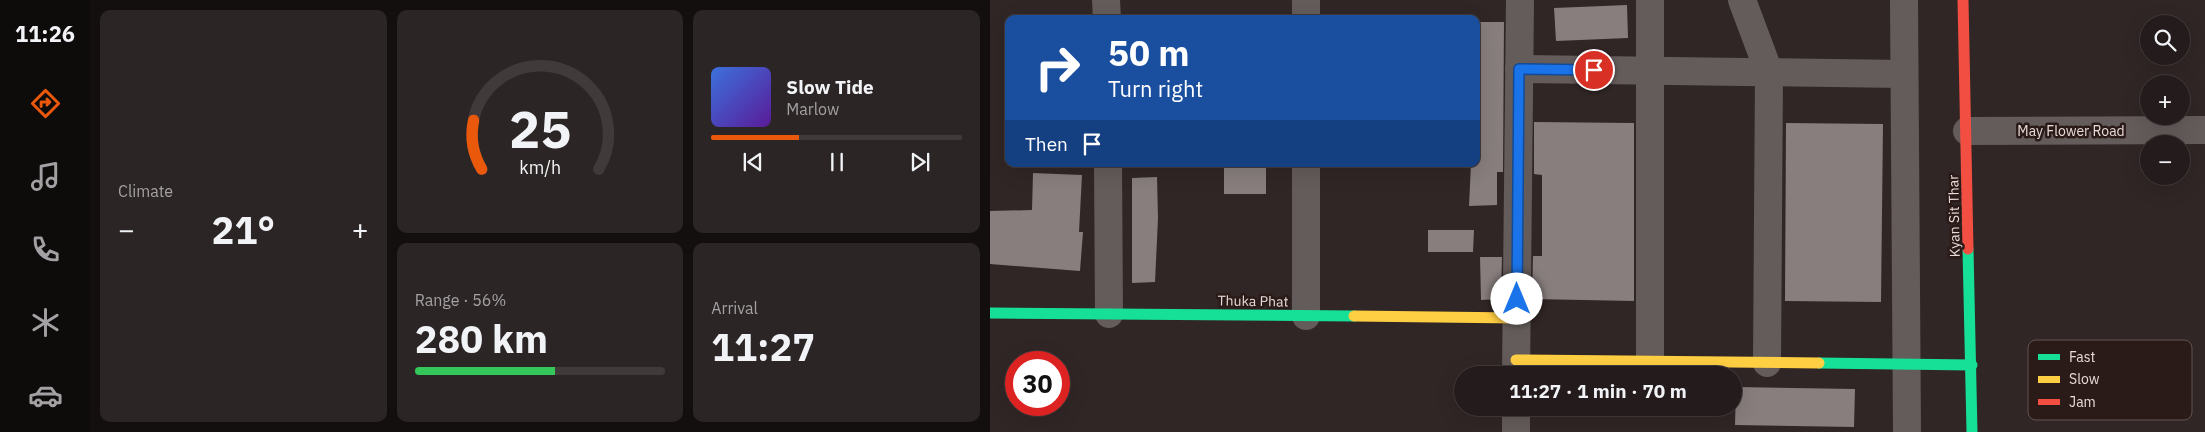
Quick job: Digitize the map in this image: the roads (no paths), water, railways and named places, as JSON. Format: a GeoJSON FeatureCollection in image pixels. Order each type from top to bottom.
{"type":"FeatureCollection","features":[{"type":"Feature","properties":{"kind":"street"},"geometry":{"type":"LineString","coordinates":[[1106,0],[1106,15]]}},
{"type":"Feature","properties":{"kind":"street"},"geometry":{"type":"LineString","coordinates":[[1306,0],[1306,15]]}},
{"type":"Feature","properties":{"kind":"street"},"geometry":{"type":"LineString","coordinates":[[1516,366],[1520,0]]}},
{"type":"Feature","properties":{"kind":"street"},"geometry":{"type":"LineString","coordinates":[[1650,0],[1650,362]]}},
{"type":"Feature","properties":{"kind":"street"},"geometry":{"type":"LineString","coordinates":[[1742,0],[1769,72],[1767,363]]}},
{"type":"Feature","properties":{"kind":"street"},"geometry":{"type":"LineString","coordinates":[[1904,0],[1907,432]]}},
{"type":"Feature","properties":{"kind":"street","name":"Kyan Sit Thar"},"geometry":{"type":"LineString","coordinates":[[1963,0],[1972,432]]}},
{"type":"Feature","properties":{"kind":"street"},"geometry":{"type":"LineString","coordinates":[[1519,69],[1904,74]]}},
{"type":"Feature","properties":{"kind":"street","name":"May Flower Road"},"geometry":{"type":"LineString","coordinates":[[1967,131],[2205,130]]}},
{"type":"Feature","properties":{"kind":"street"},"geometry":{"type":"LineString","coordinates":[[1108,167],[1109,314]]}},
{"type":"Feature","properties":{"kind":"street"},"geometry":{"type":"LineString","coordinates":[[1306,167],[1306,316]]}},
{"type":"Feature","properties":{"kind":"street","name":"Thuka Phat"},"geometry":{"type":"LineString","coordinates":[[990,313],[1516,318]]}},
{"type":"Feature","properties":{"kind":"street"},"geometry":{"type":"LineString","coordinates":[[1543,366],[1650,362],[1972,365]]}},
{"type":"Feature","properties":{"kind":"street"},"geometry":{"type":"LineString","coordinates":[[1516,416],[1516,432]]}}]}
